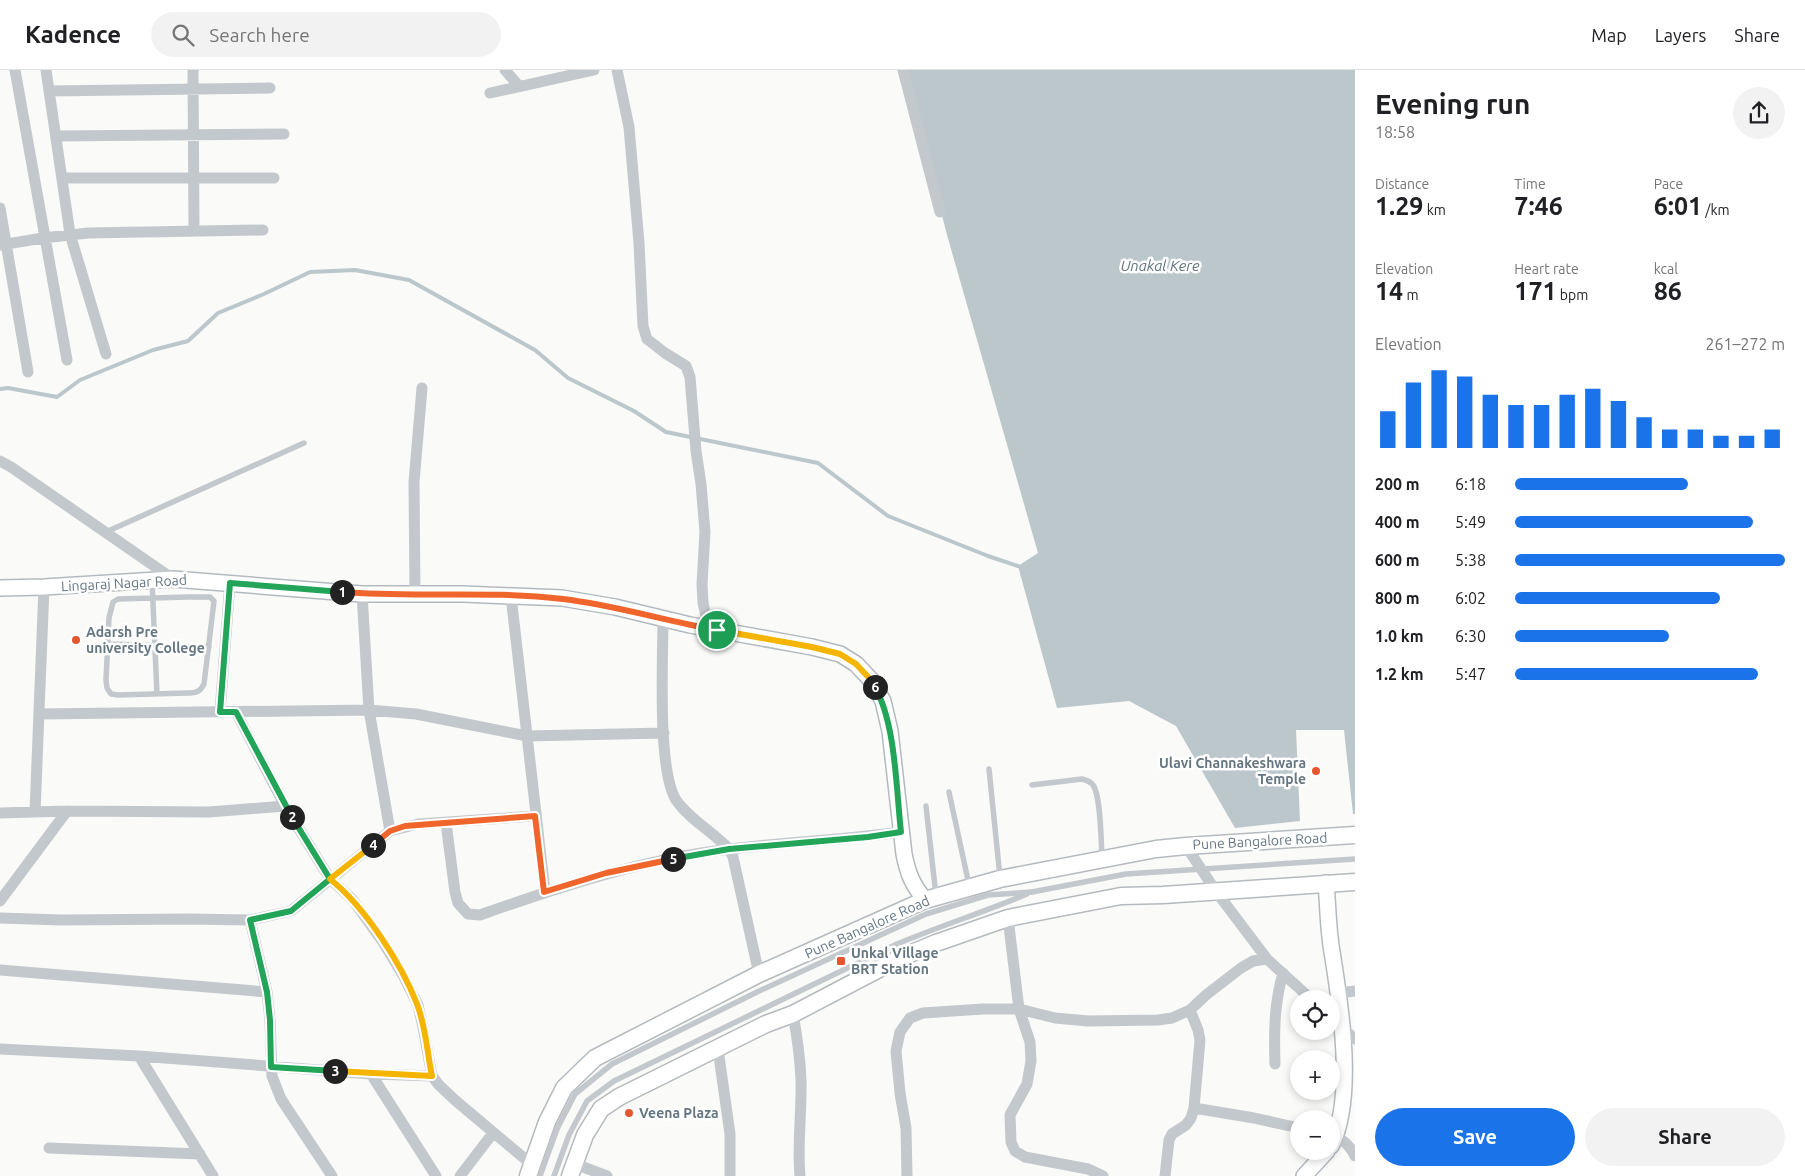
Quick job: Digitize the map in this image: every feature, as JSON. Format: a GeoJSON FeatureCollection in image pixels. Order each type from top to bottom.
{"type":"FeatureCollection","features":[{"type":"Feature","properties":{"kind":"main road","name":"Pune Bangalore Road"},"geometry":{"type":"LineString","coordinates":[[533,1172],[547,1122],[564,1088],[595,1058],[759,974],[931,898],[1000,879],[1102,859],[1186,846],[1355,836]]}},
{"type":"Feature","properties":{"kind":"main road"},"geometry":{"type":"LineString","coordinates":[[572,1170],[585,1135],[601,1109],[620,1097],[766,1024],[793,1014],[900,958],[944,940],[1008,918],[1121,896],[1163,895],[1355,882]]}},
{"type":"Feature","properties":{"kind":"street"},"geometry":{"type":"LineString","coordinates":[[15,70],[67,360]]}},
{"type":"Feature","properties":{"kind":"street"},"geometry":{"type":"LineString","coordinates":[[46,70],[70,234],[106,354]]}},
{"type":"Feature","properties":{"kind":"street"},"geometry":{"type":"LineString","coordinates":[[193,70],[194,231]]}},
{"type":"Feature","properties":{"kind":"street"},"geometry":{"type":"LineString","coordinates":[[505,70],[519,86]]}},
{"type":"Feature","properties":{"kind":"street"},"geometry":{"type":"LineString","coordinates":[[490,92],[519,86],[558,74],[594,70]]}},
{"type":"Feature","properties":{"kind":"street"},"geometry":{"type":"LineString","coordinates":[[617,70],[629,127],[639,242],[643,326],[647,339],[686,366],[690,377],[705,532],[702,584],[703,603],[706,616],[717,630]]}},
{"type":"Feature","properties":{"kind":"street"},"geometry":{"type":"LineString","coordinates":[[903,70],[940,212]]}},
{"type":"Feature","properties":{"kind":"street"},"geometry":{"type":"LineString","coordinates":[[49,90],[270,88]]}},
{"type":"Feature","properties":{"kind":"street"},"geometry":{"type":"LineString","coordinates":[[56,136],[284,134]]}},
{"type":"Feature","properties":{"kind":"street"},"geometry":{"type":"LineString","coordinates":[[62,178],[274,178]]}},
{"type":"Feature","properties":{"kind":"street"},"geometry":{"type":"LineString","coordinates":[[0,208],[3,245],[28,372]]}},
{"type":"Feature","properties":{"kind":"street"},"geometry":{"type":"LineString","coordinates":[[3,245],[70,234],[263,230]]}},
{"type":"Feature","properties":{"kind":"street"},"geometry":{"type":"LineString","coordinates":[[415,594],[414,482],[422,388]]}},
{"type":"Feature","properties":{"kind":"street"},"geometry":{"type":"LineString","coordinates":[[0,461],[11,466],[173,578]]}},
{"type":"Feature","properties":{"kind":"street","name":"Lingaraj Nagar Road"},"geometry":{"type":"LineString","coordinates":[[0,588],[44,587],[173,578],[362,594],[562,598],[615,607],[663,619],[840,654],[856,664],[871,680],[883,701],[890,731],[901,832],[908,874],[913,886],[931,898]]}},
{"type":"Feature","properties":{"kind":"street"},"geometry":{"type":"LineString","coordinates":[[220,712],[230,583]]}},
{"type":"Feature","properties":{"kind":"street"},"geometry":{"type":"LineString","coordinates":[[35,812],[44,587]]}},
{"type":"Feature","properties":{"kind":"street"},"geometry":{"type":"LineString","coordinates":[[362,594],[369,710],[390,831]]}},
{"type":"Feature","properties":{"kind":"street"},"geometry":{"type":"LineString","coordinates":[[511,596],[544,892]]}},
{"type":"Feature","properties":{"kind":"street"},"geometry":{"type":"LineString","coordinates":[[663,619],[664,733],[669,782],[676,799],[694,820],[729,849],[733,857],[759,974]]}},
{"type":"Feature","properties":{"kind":"street"},"geometry":{"type":"LineString","coordinates":[[40,714],[369,710],[416,714],[527,736],[664,733]]}},
{"type":"Feature","properties":{"kind":"street"},"geometry":{"type":"LineString","coordinates":[[236,712],[285,806],[330,879],[352,898],[383,942],[404,977],[418,1005],[432,1076],[456,1102],[493,1133],[533,1172]]}},
{"type":"Feature","properties":{"kind":"street"},"geometry":{"type":"LineString","coordinates":[[0,813],[209,812],[285,806]]}},
{"type":"Feature","properties":{"kind":"street"},"geometry":{"type":"LineString","coordinates":[[0,901],[67,812]]}},
{"type":"Feature","properties":{"kind":"street"},"geometry":{"type":"LineString","coordinates":[[0,918],[61,920],[250,920],[291,911],[390,831],[411,825],[535,816]]}},
{"type":"Feature","properties":{"kind":"street"},"geometry":{"type":"LineString","coordinates":[[446,823],[456,898],[463,910],[468,914],[480,915],[544,892],[606,873],[729,849],[868,837],[901,832]]}},
{"type":"Feature","properties":{"kind":"street"},"geometry":{"type":"LineString","coordinates":[[1186,846],[1215,890],[1267,959],[1301,990]]}},
{"type":"Feature","properties":{"kind":"street"},"geometry":{"type":"LineString","coordinates":[[1326,883],[1332,950],[1348,992],[1352,1037],[1352,1084],[1346,1122],[1340,1131]]}},
{"type":"Feature","properties":{"kind":"street"},"geometry":{"type":"LineString","coordinates":[[1008,918],[1019,1009],[1030,1042],[1031,1061],[1027,1084],[1010,1115],[1011,1142],[1015,1151],[1026,1157],[1088,1170],[1103,1176]]}},
{"type":"Feature","properties":{"kind":"street"},"geometry":{"type":"LineString","coordinates":[[250,920],[267,992],[270,1020],[271,1067],[275,1086],[281,1099],[332,1176]]}},
{"type":"Feature","properties":{"kind":"street"},"geometry":{"type":"LineString","coordinates":[[907,1176],[906,1128],[896,1051],[900,1032],[910,1018],[923,1013],[983,1008],[1019,1009],[1055,1018],[1088,1021],[1172,1018],[1190,1010],[1241,968],[1253,962],[1267,959]]}},
{"type":"Feature","properties":{"kind":"street"},"geometry":{"type":"LineString","coordinates":[[0,970],[267,992]]}},
{"type":"Feature","properties":{"kind":"street"},"geometry":{"type":"LineString","coordinates":[[1275,1064],[1274,1021],[1283,973]]}},
{"type":"Feature","properties":{"kind":"street"},"geometry":{"type":"LineString","coordinates":[[1165,1176],[1169,1140],[1172,1134],[1186,1125],[1191,1118],[1194,1108],[1200,1040],[1190,1010]]}},
{"type":"Feature","properties":{"kind":"street"},"geometry":{"type":"LineString","coordinates":[[793,1014],[799,1048],[801,1080],[800,1176]]}},
{"type":"Feature","properties":{"kind":"street"},"geometry":{"type":"LineString","coordinates":[[1340,1026],[1352,1037]]}},
{"type":"Feature","properties":{"kind":"street"},"geometry":{"type":"LineString","coordinates":[[0,1049],[139,1056],[371,1074],[432,1076]]}},
{"type":"Feature","properties":{"kind":"street"},"geometry":{"type":"LineString","coordinates":[[718,1049],[730,1134],[730,1176]]}},
{"type":"Feature","properties":{"kind":"street"},"geometry":{"type":"LineString","coordinates":[[139,1056],[213,1176]]}},
{"type":"Feature","properties":{"kind":"street"},"geometry":{"type":"LineString","coordinates":[[371,1074],[436,1176]]}},
{"type":"Feature","properties":{"kind":"street"},"geometry":{"type":"LineString","coordinates":[[1194,1108],[1290,1126]]}},
{"type":"Feature","properties":{"kind":"street"},"geometry":{"type":"LineString","coordinates":[[460,1176],[493,1133]]}},
{"type":"Feature","properties":{"kind":"street"},"geometry":{"type":"LineString","coordinates":[[1340,1142],[1349,1145],[1355,1156]]}},
{"type":"Feature","properties":{"kind":"street"},"geometry":{"type":"LineString","coordinates":[[49,1148],[200,1154]]}},
{"type":"Feature","properties":{"kind":"street"},"geometry":{"type":"LineString","coordinates":[[1304,1176],[1319,1160]]}},
{"type":"Feature","properties":{"kind":"street"},"geometry":{"type":"LineString","coordinates":[[572,1170],[607,1176]]}},
{"type":"Feature","properties":{"kind":"lane"},"geometry":{"type":"LineString","coordinates":[[106,532],[304,444]]}},
{"type":"Feature","properties":{"kind":"lane"},"geometry":{"type":"LineString","coordinates":[[152,579],[157,694]]}},
{"type":"Feature","properties":{"kind":"lane"},"geometry":{"type":"LineString","coordinates":[[210,597],[214,601],[204,684],[201,690],[196,693],[118,696],[111,694],[107,688],[106,680],[108,644],[109,618],[113,602],[118,600],[154,598],[210,597]]}},
{"type":"Feature","properties":{"kind":"lane"},"geometry":{"type":"LineString","coordinates":[[108,644],[209,647]]}},
{"type":"Feature","properties":{"kind":"lane"},"geometry":{"type":"LineString","coordinates":[[989,769],[1000,879]]}},
{"type":"Feature","properties":{"kind":"lane"},"geometry":{"type":"LineString","coordinates":[[1032,785],[1082,779],[1094,785],[1102,859]]}},
{"type":"Feature","properties":{"kind":"lane"},"geometry":{"type":"LineString","coordinates":[[948,792],[970,887]]}},
{"type":"Feature","properties":{"kind":"lane"},"geometry":{"type":"LineString","coordinates":[[926,806],[931,898]]}},
{"type":"Feature","properties":{"kind":"lane"},"geometry":{"type":"LineString","coordinates":[[533,1172],[575,1094],[612,1064],[757,992],[926,914],[988,895],[1032,892],[1126,874],[1355,859]]}},
{"type":"Feature","properties":{"kind":"lane"},"geometry":{"type":"LineString","coordinates":[[554,1176],[569,1135],[587,1101],[614,1081],[897,944],[1032,892]]}},
{"type":"Feature","properties":{"kind":"water","name":"Unakal Kere"},"geometry":{"type":"Polygon","coordinates":[[[905,70],[1355,70],[1355,814],[1353,814],[1344,730],[1296,730],[1300,821],[1235,828],[1176,726],[1129,701],[1057,708],[1018,566],[1038,553],[947,235],[905,70]]]}},
{"type":"Feature","properties":{"kind":"waterway"},"geometry":{"type":"LineString","coordinates":[[0,389],[8,388],[57,397],[80,380],[153,350],[188,341],[218,313],[310,272],[355,270],[409,280],[535,350],[568,378],[634,411],[666,432],[818,463],[888,516],[1018,566]]}},
{"type":"Feature","properties":{"kind":"place","name":"Adarsh Pre university College"},"geometry":{"type":"Point","coordinates":[76,640]}},
{"type":"Feature","properties":{"kind":"place","name":"Ulavi Channakeshwara Temple"},"geometry":{"type":"Point","coordinates":[1316,771]}},
{"type":"Feature","properties":{"kind":"place","name":"Unkal Village BRT Station"},"geometry":{"type":"Point","coordinates":[841,961]}},
{"type":"Feature","properties":{"kind":"place","name":"Veena Plaza"},"geometry":{"type":"Point","coordinates":[629,1113]}},
{"type":"Feature","properties":{"kind":"route"},"geometry":{"type":"LineString","coordinates":[[717,630],[615,607],[562,598],[463,594],[362,594],[230,583],[220,712],[236,712],[285,806],[330,879],[291,911],[250,920],[267,992],[270,1020],[271,1067],[432,1076],[418,1005],[404,977],[383,942],[352,898],[330,879],[390,831],[418,824],[535,816],[544,892],[606,873],[729,849],[868,837],[901,832],[890,731],[883,701],[871,680],[856,664],[840,654],[812,647],[717,630]]}}]}
